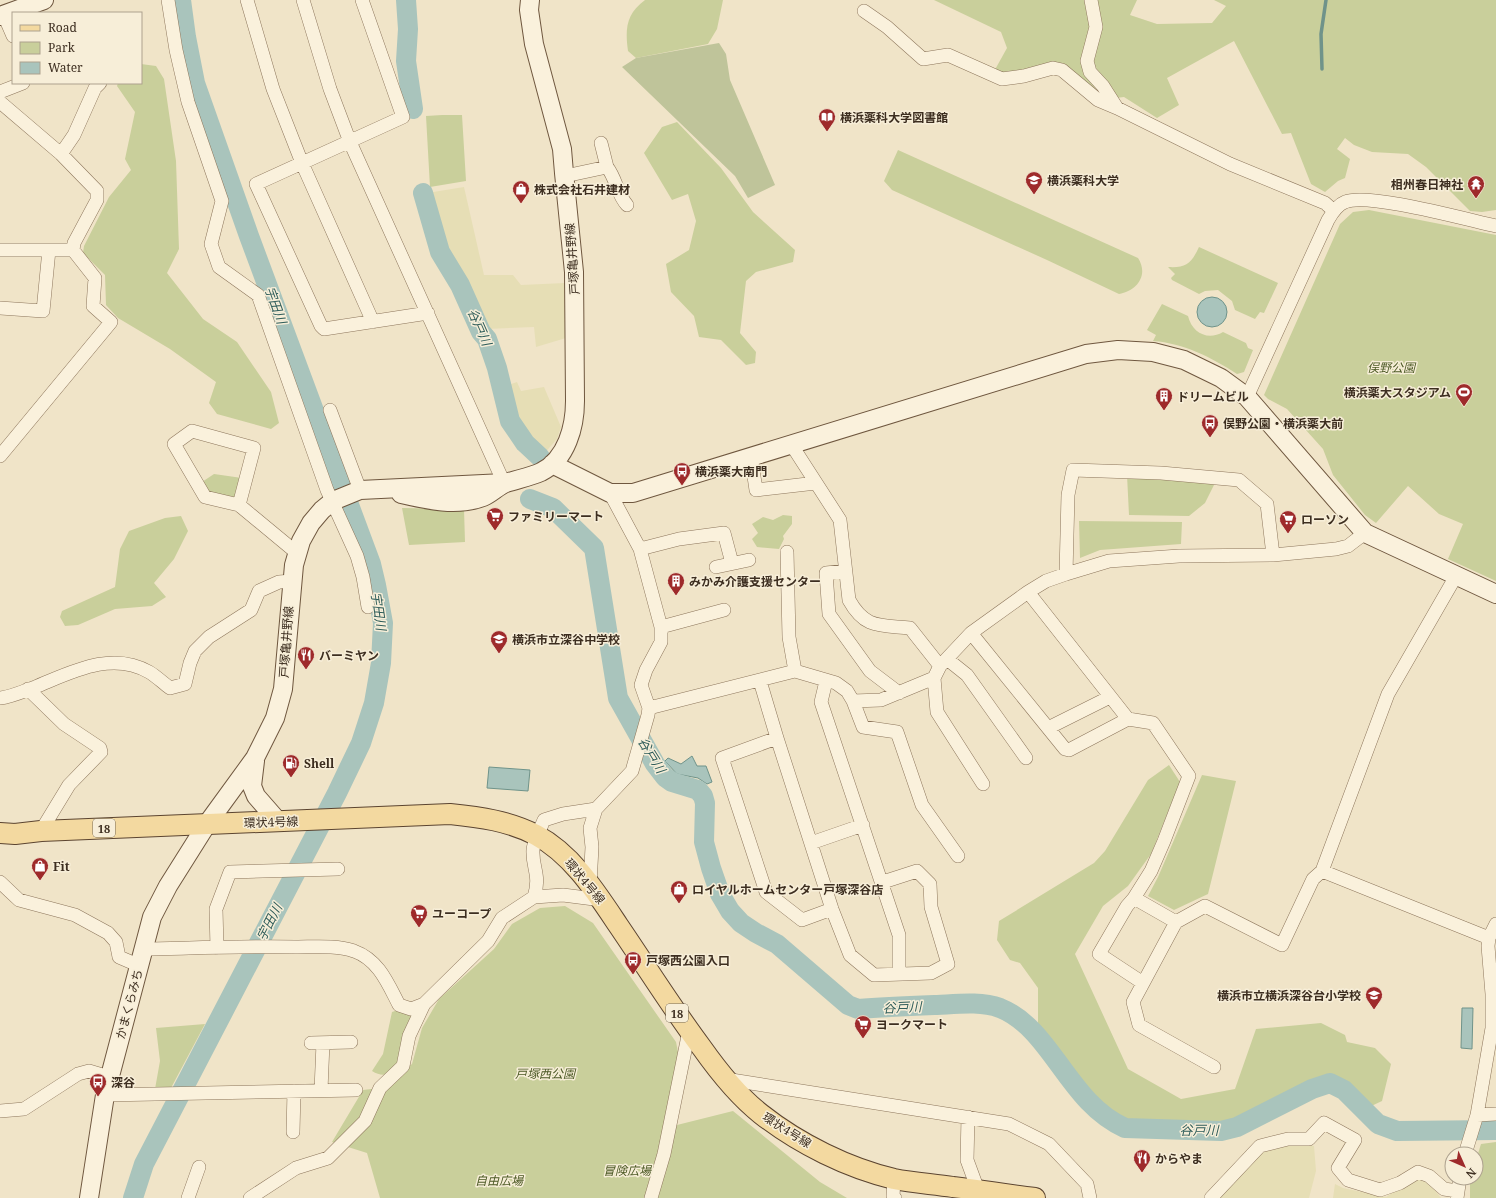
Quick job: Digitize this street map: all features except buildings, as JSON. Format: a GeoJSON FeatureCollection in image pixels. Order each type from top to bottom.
{"type":"FeatureCollection","features":[{"type":"Feature","properties":{"kind":"main road"},"geometry":{"type":"LineString","coordinates":[[2,15],[44,0]]}},
{"type":"Feature","properties":{"kind":"main road","name":"戸塚亀井野線"},"geometry":{"type":"LineString","coordinates":[[207,824],[256,758],[275,718],[283,689],[292,581],[297,553],[301,540],[311,523],[322,510],[347,495],[380,489],[504,483],[541,472],[552,464],[563,450],[571,434],[575,416],[574,272],[565,176],[562,149],[534,44],[529,10],[530,0]]}},
{"type":"Feature","properties":{"kind":"main road"},"geometry":{"type":"LineString","coordinates":[[552,464],[610,493],[634,493],[1086,354],[1113,350],[1152,352],[1184,360],[1221,378],[1247,398],[1365,533],[1496,594]]}},
{"type":"Feature","properties":{"kind":"main road"},"geometry":{"type":"LineString","coordinates":[[256,758],[252,786],[256,796],[277,820]]}},
{"type":"Feature","properties":{"kind":"main road","name":"環状4号線"},"geometry":{"type":"LineString","coordinates":[[0,833],[15,834],[41,831],[277,820],[306,821],[345,818],[457,815],[499,821],[537,835],[563,855],[590,884],[689,1031],[725,1079],[761,1114],[801,1140],[895,1188],[1034,1198]]}},
{"type":"Feature","properties":{"kind":"main road","name":"かまくらみち"},"geometry":{"type":"LineString","coordinates":[[89,1198],[109,1077],[145,949],[152,917],[168,886],[207,824]]}},
{"type":"Feature","properties":{"kind":"street"},"geometry":{"type":"LineString","coordinates":[[168,0],[176,50],[187,97],[222,201],[211,244],[219,267],[258,296],[311,446],[347,495]]}},
{"type":"Feature","properties":{"kind":"street"},"geometry":{"type":"LineString","coordinates":[[247,0],[273,89],[302,163],[373,322]]}},
{"type":"Feature","properties":{"kind":"street"},"geometry":{"type":"LineString","coordinates":[[303,0],[330,89],[350,142],[504,483]]}},
{"type":"Feature","properties":{"kind":"street"},"geometry":{"type":"LineString","coordinates":[[362,0],[403,117],[256,184],[321,326],[324,329],[332,329],[428,313]]}},
{"type":"Feature","properties":{"kind":"street"},"geometry":{"type":"LineString","coordinates":[[1091,0],[1096,27],[1087,61],[1090,72],[1103,86],[1117,108]]}},
{"type":"Feature","properties":{"kind":"street"},"geometry":{"type":"LineString","coordinates":[[864,11],[887,27],[923,59],[948,56],[1002,79],[1024,76],[1053,68],[1062,70],[1098,100],[1230,164],[1325,203],[1334,211]]}},
{"type":"Feature","properties":{"kind":"street"},"geometry":{"type":"LineString","coordinates":[[2,15],[12,34]]}},
{"type":"Feature","properties":{"kind":"street"},"geometry":{"type":"LineString","coordinates":[[0,92],[20,84]]}},
{"type":"Feature","properties":{"kind":"street"},"geometry":{"type":"LineString","coordinates":[[61,154],[74,135],[99,84]]}},
{"type":"Feature","properties":{"kind":"street"},"geometry":{"type":"LineString","coordinates":[[0,102],[61,154],[97,191],[97,200],[74,243],[73,250],[95,278],[93,306],[111,322],[1,453]]}},
{"type":"Feature","properties":{"kind":"street"},"geometry":{"type":"LineString","coordinates":[[601,144],[607,167],[611,172],[622,200],[627,205]]}},
{"type":"Feature","properties":{"kind":"street"},"geometry":{"type":"LineString","coordinates":[[565,176],[607,167]]}},
{"type":"Feature","properties":{"kind":"street"},"geometry":{"type":"LineString","coordinates":[[1247,398],[1334,211],[1344,202],[1355,199],[1381,201],[1496,226]]}},
{"type":"Feature","properties":{"kind":"street"},"geometry":{"type":"LineString","coordinates":[[0,250],[73,250]]}},
{"type":"Feature","properties":{"kind":"street"},"geometry":{"type":"LineString","coordinates":[[0,308],[43,311],[49,250]]}},
{"type":"Feature","properties":{"kind":"street"},"geometry":{"type":"LineString","coordinates":[[330,410],[368,607]]}},
{"type":"Feature","properties":{"kind":"street"},"geometry":{"type":"LineString","coordinates":[[239,505],[254,448],[192,431],[174,444],[205,497],[239,505],[297,553]]}},
{"type":"Feature","properties":{"kind":"street"},"geometry":{"type":"LineString","coordinates":[[791,444],[840,520],[849,600],[860,617],[870,624],[910,628],[943,663],[967,675],[1026,758]]}},
{"type":"Feature","properties":{"kind":"street"},"geometry":{"type":"LineString","coordinates":[[752,456],[756,490],[816,483]]}},
{"type":"Feature","properties":{"kind":"street"},"geometry":{"type":"LineString","coordinates":[[1066,574],[1068,495],[1073,470],[1161,473],[1239,480],[1267,504],[1273,555]]}},
{"type":"Feature","properties":{"kind":"street"},"geometry":{"type":"LineString","coordinates":[[590,884],[592,847],[590,828],[596,809],[632,771],[648,708],[641,685],[646,670],[661,642],[660,627],[640,549],[610,493]]}},
{"type":"Feature","properties":{"kind":"street"},"geometry":{"type":"LineString","coordinates":[[640,549],[679,539],[724,533],[732,563]]}},
{"type":"Feature","properties":{"kind":"street"},"geometry":{"type":"LineString","coordinates":[[853,701],[881,700],[934,678],[943,663],[971,633],[1028,592],[1046,581],[1066,574],[1109,561],[1179,556],[1273,555],[1336,549],[1348,546],[1365,533]]}},
{"type":"Feature","properties":{"kind":"street"},"geometry":{"type":"LineString","coordinates":[[787,552],[789,637],[795,671]]}},
{"type":"Feature","properties":{"kind":"street"},"geometry":{"type":"LineString","coordinates":[[716,567],[749,560]]}},
{"type":"Feature","properties":{"kind":"street"},"geometry":{"type":"LineString","coordinates":[[846,571],[826,573],[829,614],[870,671],[900,693]]}},
{"type":"Feature","properties":{"kind":"street"},"geometry":{"type":"LineString","coordinates":[[1214,1067],[1139,1025],[1133,1002],[1176,922],[1205,906],[1282,944],[1313,879],[1322,871],[1388,694],[1456,576]]}},
{"type":"Feature","properties":{"kind":"street"},"geometry":{"type":"LineString","coordinates":[[0,698],[28,689],[76,670],[108,663],[130,664],[149,672],[170,688],[179,687],[185,684],[190,663],[196,651],[209,637],[251,610],[259,591],[279,582],[292,581]]}},
{"type":"Feature","properties":{"kind":"street"},"geometry":{"type":"LineString","coordinates":[[1028,592],[1128,719]]}},
{"type":"Feature","properties":{"kind":"street"},"geometry":{"type":"LineString","coordinates":[[660,627],[724,610]]}},
{"type":"Feature","properties":{"kind":"street"},"geometry":{"type":"LineString","coordinates":[[971,633],[1065,749],[1069,750],[1128,719],[1153,723],[1189,776],[1164,842],[1151,871],[1134,898],[1127,906],[1099,954],[1143,983]]}},
{"type":"Feature","properties":{"kind":"street"},"geometry":{"type":"LineString","coordinates":[[648,708],[795,671],[836,683],[847,692],[853,701],[863,727],[897,732],[922,805],[958,856]]}},
{"type":"Feature","properties":{"kind":"street"},"geometry":{"type":"LineString","coordinates":[[934,678],[938,712],[983,784]]}},
{"type":"Feature","properties":{"kind":"street"},"geometry":{"type":"LineString","coordinates":[[760,681],[832,909],[850,955],[874,975],[932,973],[948,964],[931,908],[930,884],[917,871],[883,882]]}},
{"type":"Feature","properties":{"kind":"street"},"geometry":{"type":"LineString","coordinates":[[826,681],[821,702],[883,882],[899,934],[899,973]]}},
{"type":"Feature","properties":{"kind":"street"},"geometry":{"type":"LineString","coordinates":[[28,689],[64,724],[100,748],[101,752],[69,785],[41,831]]}},
{"type":"Feature","properties":{"kind":"street"},"geometry":{"type":"LineString","coordinates":[[1048,728],[1110,697]]}},
{"type":"Feature","properties":{"kind":"street"},"geometry":{"type":"LineString","coordinates":[[777,738],[722,758],[724,765],[766,892],[802,920],[832,909]]}},
{"type":"Feature","properties":{"kind":"street"},"geometry":{"type":"LineString","coordinates":[[534,897],[538,880],[533,851],[537,835],[544,820],[563,814],[596,809]]}},
{"type":"Feature","properties":{"kind":"street"},"geometry":{"type":"LineString","coordinates":[[811,843],[863,826]]}},
{"type":"Feature","properties":{"kind":"street"},"geometry":{"type":"LineString","coordinates":[[217,948],[216,909],[230,872],[289,869],[338,869]]}},
{"type":"Feature","properties":{"kind":"street"},"geometry":{"type":"LineString","coordinates":[[1322,871],[1489,938]]}},
{"type":"Feature","properties":{"kind":"street"},"geometry":{"type":"LineString","coordinates":[[0,882],[19,900],[75,915],[108,933],[116,942],[119,957],[140,966]]}},
{"type":"Feature","properties":{"kind":"street"},"geometry":{"type":"LineString","coordinates":[[250,1198],[296,1168],[328,1158],[365,1121],[380,1088],[403,1066],[409,1036],[424,1004],[488,941],[502,918],[534,897],[563,895],[602,900]]}},
{"type":"Feature","properties":{"kind":"street"},"geometry":{"type":"LineString","coordinates":[[1134,898],[1176,922]]}},
{"type":"Feature","properties":{"kind":"street"},"geometry":{"type":"LineString","coordinates":[[1468,1146],[1476,1117],[1492,1028],[1489,938],[1496,924]]}},
{"type":"Feature","properties":{"kind":"street"},"geometry":{"type":"LineString","coordinates":[[145,949],[270,946],[333,948],[354,952],[374,964],[383,974],[399,1005],[411,1009],[424,1004]]}},
{"type":"Feature","properties":{"kind":"street"},"geometry":{"type":"LineString","coordinates":[[651,1198],[664,1154],[689,1031]]}},
{"type":"Feature","properties":{"kind":"street"},"geometry":{"type":"LineString","coordinates":[[322,1090],[317,1043],[351,1042]]}},
{"type":"Feature","properties":{"kind":"street"},"geometry":{"type":"LineString","coordinates":[[0,1111],[24,1109],[78,1074],[89,1071],[109,1077]]}},
{"type":"Feature","properties":{"kind":"street"},"geometry":{"type":"LineString","coordinates":[[725,1079],[1009,1124],[1049,1144],[1087,1184],[1090,1198]]}},
{"type":"Feature","properties":{"kind":"street"},"geometry":{"type":"LineString","coordinates":[[105,1095],[356,1090]]}},
{"type":"Feature","properties":{"kind":"street"},"geometry":{"type":"LineString","coordinates":[[293,1132],[294,1091]]}},
{"type":"Feature","properties":{"kind":"street"},"geometry":{"type":"LineString","coordinates":[[1476,1117],[1496,1114]]}},
{"type":"Feature","properties":{"kind":"street"},"geometry":{"type":"LineString","coordinates":[[968,1117],[967,1160],[987,1194]]}},
{"type":"Feature","properties":{"kind":"street"},"geometry":{"type":"LineString","coordinates":[[1211,1198],[1260,1146],[1288,1138],[1309,1139],[1324,1123],[1355,1140],[1338,1168],[1348,1180],[1380,1190],[1400,1183],[1418,1172],[1429,1176],[1444,1189],[1457,1194]]}},
{"type":"Feature","properties":{"kind":"street"},"geometry":{"type":"LineString","coordinates":[[188,1198],[198,1168]]}},
{"type":"Feature","properties":{"kind":"shaded area"},"geometry":{"type":"Polygon","coordinates":[[[464,187],[484,275],[513,275],[521,285],[565,283],[566,338],[536,347],[534,327],[487,329],[445,254],[427,193],[464,187]]]}},
{"type":"Feature","properties":{"kind":"shaded area"},"geometry":{"type":"Polygon","coordinates":[[[517,382],[521,391],[544,387],[561,427],[557,439],[542,456],[515,426],[505,386],[517,382]]]}},
{"type":"Feature","properties":{"kind":"shaded area"},"geometry":{"type":"Polygon","coordinates":[[[1288,1142],[1314,1146],[1316,1171],[1309,1198],[1217,1198],[1264,1149],[1288,1142]]]}},
{"type":"Feature","properties":{"kind":"shaded area"},"geometry":{"type":"Polygon","coordinates":[[[1421,1179],[1428,1181],[1441,1198],[1333,1198],[1335,1184],[1343,1188],[1386,1197],[1409,1182],[1421,1179]]]}},
{"type":"Feature","properties":{"kind":"green space"},"geometry":{"type":"Polygon","coordinates":[[[645,0],[723,0],[717,29],[708,44],[636,58],[628,51],[628,22],[630,16],[645,0]]]}},
{"type":"Feature","properties":{"kind":"green space"},"geometry":{"type":"Polygon","coordinates":[[[934,0],[1137,0],[1130,15],[1157,24],[1212,23],[1226,6],[1214,0],[1496,0],[1496,210],[1482,212],[1470,211],[1426,167],[1408,154],[1372,152],[1354,145],[1345,138],[1337,149],[1350,159],[1345,178],[1338,181],[1325,192],[1311,184],[1291,133],[1282,134],[1234,41],[1167,78],[1179,105],[1157,118],[1124,97],[1098,100],[1062,70],[992,75],[1007,48],[1001,32],[934,0]]]}},
{"type":"Feature","properties":{"kind":"green space"},"geometry":{"type":"Polygon","coordinates":[[[719,43],[726,54],[730,80],[775,185],[748,198],[735,176],[622,67],[636,58],[719,43]]]}},
{"type":"Feature","properties":{"kind":"green space"},"geometry":{"type":"Polygon","coordinates":[[[142,64],[156,66],[164,79],[176,161],[179,249],[167,273],[203,319],[237,342],[271,392],[279,423],[271,429],[217,414],[209,403],[216,382],[170,349],[118,318],[106,305],[105,275],[83,253],[84,246],[109,197],[131,170],[125,159],[135,112],[117,86],[118,84],[142,84],[142,64]]]}},
{"type":"Feature","properties":{"kind":"green space"},"geometry":{"type":"Polygon","coordinates":[[[462,115],[466,181],[430,187],[426,116],[462,115]]]}},
{"type":"Feature","properties":{"kind":"green space"},"geometry":{"type":"Polygon","coordinates":[[[677,122],[721,168],[753,212],[795,250],[793,262],[756,272],[746,281],[740,333],[756,352],[755,363],[746,365],[721,340],[699,337],[694,316],[671,292],[666,264],[689,250],[696,221],[688,194],[672,200],[644,153],[662,127],[677,122]]]}},
{"type":"Feature","properties":{"kind":"green space"},"geometry":{"type":"Polygon","coordinates":[[[898,150],[1138,258],[1141,264],[1142,276],[1136,286],[1131,290],[1119,294],[892,190],[884,181],[898,150]]]}},
{"type":"Feature","properties":{"kind":"green space","name":"俣野公園"},"geometry":{"type":"Polygon","coordinates":[[[1369,210],[1496,235],[1496,581],[1448,559],[1463,524],[1439,514],[1408,486],[1376,523],[1365,515],[1333,475],[1323,449],[1287,409],[1268,399],[1264,395],[1340,224],[1353,212],[1369,210]]]}},
{"type":"Feature","properties":{"kind":"green space"},"geometry":{"type":"Polygon","coordinates":[[[1199,247],[1278,283],[1264,313],[1260,312],[1255,319],[1235,310],[1232,301],[1218,290],[1205,291],[1199,294],[1172,280],[1171,278],[1175,274],[1168,267],[1184,266],[1190,261],[1199,247]]]}},
{"type":"Feature","properties":{"kind":"green space"},"geometry":{"type":"Polygon","coordinates":[[[1162,304],[1188,316],[1193,327],[1201,334],[1212,336],[1223,332],[1246,343],[1248,348],[1253,350],[1244,372],[1237,374],[1218,362],[1197,352],[1164,342],[1153,341],[1156,335],[1147,330],[1162,304]]]}},
{"type":"Feature","properties":{"kind":"green space"},"geometry":{"type":"Polygon","coordinates":[[[214,474],[242,478],[237,499],[207,491],[202,482],[214,474]]]}},
{"type":"Feature","properties":{"kind":"green space"},"geometry":{"type":"Polygon","coordinates":[[[1127,475],[1215,483],[1205,503],[1189,516],[1129,515],[1127,475]]]}},
{"type":"Feature","properties":{"kind":"green space"},"geometry":{"type":"Polygon","coordinates":[[[402,508],[464,509],[465,542],[409,545],[402,508]]]}},
{"type":"Feature","properties":{"kind":"green space"},"geometry":{"type":"Polygon","coordinates":[[[783,515],[792,516],[792,524],[783,536],[784,539],[779,549],[757,547],[752,539],[758,533],[752,524],[763,517],[773,520],[783,515]]]}},
{"type":"Feature","properties":{"kind":"green space"},"geometry":{"type":"Polygon","coordinates":[[[181,516],[188,531],[174,559],[154,583],[166,597],[152,606],[115,609],[78,625],[65,626],[60,617],[62,611],[115,587],[120,549],[129,531],[165,518],[181,516]]]}},
{"type":"Feature","properties":{"kind":"green space"},"geometry":{"type":"Polygon","coordinates":[[[1079,521],[1182,522],[1181,544],[1100,550],[1080,558],[1079,521]]]}},
{"type":"Feature","properties":{"kind":"green space"},"geometry":{"type":"Polygon","coordinates":[[[1169,765],[1180,782],[1151,854],[1128,886],[1103,906],[1075,954],[1128,1069],[1181,1099],[1235,1089],[1256,1029],[1321,1023],[1345,1035],[1347,1042],[1375,1048],[1391,1064],[1382,1101],[1365,1109],[1344,1090],[1330,1083],[1312,1089],[1237,1127],[1221,1131],[1127,1123],[1119,1120],[1099,1107],[1038,1029],[1038,988],[1020,963],[1010,960],[997,940],[999,921],[1094,863],[1105,851],[1148,780],[1169,765]]]}},
{"type":"Feature","properties":{"kind":"green space"},"geometry":{"type":"Polygon","coordinates":[[[1202,775],[1236,781],[1208,894],[1174,910],[1148,896],[1158,877],[1202,775]]]}},
{"type":"Feature","properties":{"kind":"green space","name":"戸塚西公園"},"geometry":{"type":"Polygon","coordinates":[[[565,906],[593,923],[676,1042],[678,1052],[663,1139],[646,1198],[380,1198],[367,1153],[332,1142],[363,1090],[380,1088],[412,1064],[422,1028],[439,999],[494,949],[512,924],[540,908],[565,906]]]}},
{"type":"Feature","properties":{"kind":"green space"},"geometry":{"type":"Polygon","coordinates":[[[398,1010],[415,1017],[406,1047],[397,1067],[390,1073],[382,1075],[372,1071],[383,1054],[392,1012],[398,1010]]]}},
{"type":"Feature","properties":{"kind":"green space"},"geometry":{"type":"Polygon","coordinates":[[[205,1024],[171,1088],[155,1089],[160,1061],[156,1028],[205,1024]]]}},
{"type":"Feature","properties":{"kind":"green space"},"geometry":{"type":"Polygon","coordinates":[[[733,1111],[820,1182],[847,1198],[652,1198],[664,1154],[677,1125],[733,1111]]]}},
{"type":"Feature","properties":{"kind":"green space"},"geometry":{"type":"Polygon","coordinates":[[[1496,1142],[1496,1198],[1470,1198],[1470,1186],[1484,1186],[1484,1146],[1480,1146],[1481,1144],[1496,1142]]]}},
{"type":"Feature","properties":{"kind":"water"},"geometry":{"type":"Polygon","coordinates":[[[176,0],[186,0],[189,28],[188,56],[176,0]]]}},
{"type":"Feature","properties":{"kind":"water"},"geometry":{"type":"Polygon","coordinates":[[[1212,297],[1222,302],[1227,312],[1222,322],[1212,327],[1202,322],[1197,312],[1202,302],[1212,297]]]}},
{"type":"Feature","properties":{"kind":"water"},"geometry":{"type":"Polygon","coordinates":[[[692,756],[697,766],[706,766],[712,782],[707,784],[698,778],[677,774],[665,761],[668,758],[681,764],[692,756]]]}},
{"type":"Feature","properties":{"kind":"water"},"geometry":{"type":"Polygon","coordinates":[[[489,767],[530,770],[528,791],[487,788],[489,767]]]}},
{"type":"Feature","properties":{"kind":"water"},"geometry":{"type":"Polygon","coordinates":[[[1462,1008],[1473,1008],[1472,1049],[1461,1048],[1462,1008]]]}},
{"type":"Feature","properties":{"kind":"waterway","name":"宇田川"},"geometry":{"type":"LineString","coordinates":[[133,1198],[144,1164],[337,793],[361,743],[374,703],[381,663],[383,623],[371,564],[249,236],[195,83],[186,37],[181,0]]}},
{"type":"Feature","properties":{"kind":"waterway","name":"谷戸川"},"geometry":{"type":"LineString","coordinates":[[406,0],[408,29],[406,61],[413,109]]}},
{"type":"Feature","properties":{"kind":"waterway"},"geometry":{"type":"LineString","coordinates":[[1322,69],[1321,34],[1326,0]]}},
{"type":"Feature","properties":{"kind":"waterway","name":"谷戸川"},"geometry":{"type":"LineString","coordinates":[[423,193],[440,252],[460,285],[481,332],[487,339],[497,368],[510,421],[525,443],[540,457]]}},
{"type":"Feature","properties":{"kind":"waterway","name":"谷戸川"},"geometry":{"type":"LineString","coordinates":[[530,499],[553,508],[594,548],[618,698],[655,764],[665,777],[672,782],[698,790],[703,796],[705,803],[704,842],[720,894],[730,911],[741,923],[777,944],[848,1005],[858,1009],[969,1004],[985,1004],[1000,1008],[1018,1018],[1033,1032],[1089,1102],[1105,1117],[1125,1128],[1221,1131],[1237,1127],[1312,1089],[1330,1083],[1344,1090],[1378,1124],[1397,1131],[1496,1130]]}},
{"type":"Feature","properties":{"kind":"place","name":"横浜薬科大学図書館"},"geometry":{"type":"Point","coordinates":[827,132]}},
{"type":"Feature","properties":{"kind":"place","name":"横浜薬科大学"},"geometry":{"type":"Point","coordinates":[1034,195]}},
{"type":"Feature","properties":{"kind":"place","name":"相州春日神社"},"geometry":{"type":"Point","coordinates":[1476,199]}},
{"type":"Feature","properties":{"kind":"place","name":"株式会社石井建材"},"geometry":{"type":"Point","coordinates":[521,204]}},
{"type":"Feature","properties":{"kind":"place","name":"横浜薬大スタジアム"},"geometry":{"type":"Point","coordinates":[1464,407]}},
{"type":"Feature","properties":{"kind":"place","name":"ドリームビル"},"geometry":{"type":"Point","coordinates":[1164,411]}},
{"type":"Feature","properties":{"kind":"place","name":"俣野公園・横浜薬大前"},"geometry":{"type":"Point","coordinates":[1210,438]}},
{"type":"Feature","properties":{"kind":"place","name":"横浜薬大南門"},"geometry":{"type":"Point","coordinates":[682,486]}},
{"type":"Feature","properties":{"kind":"place","name":"ファミリーマート"},"geometry":{"type":"Point","coordinates":[495,531]}},
{"type":"Feature","properties":{"kind":"place","name":"ローソン"},"geometry":{"type":"Point","coordinates":[1288,534]}},
{"type":"Feature","properties":{"kind":"place","name":"みかみ介護支援センター"},"geometry":{"type":"Point","coordinates":[676,596]}},
{"type":"Feature","properties":{"kind":"place","name":"横浜市立深谷中学校"},"geometry":{"type":"Point","coordinates":[499,654]}},
{"type":"Feature","properties":{"kind":"place","name":"バーミヤン"},"geometry":{"type":"Point","coordinates":[306,670]}},
{"type":"Feature","properties":{"kind":"place","name":"Shell"},"geometry":{"type":"Point","coordinates":[291,778]}},
{"type":"Feature","properties":{"kind":"place","name":"Fit"},"geometry":{"type":"Point","coordinates":[40,881]}},
{"type":"Feature","properties":{"kind":"place","name":"ロイヤルホームセンター戸塚深谷店"},"geometry":{"type":"Point","coordinates":[679,904]}},
{"type":"Feature","properties":{"kind":"place","name":"ユーコープ"},"geometry":{"type":"Point","coordinates":[419,928]}},
{"type":"Feature","properties":{"kind":"place","name":"戸塚西公園入口"},"geometry":{"type":"Point","coordinates":[633,975]}},
{"type":"Feature","properties":{"kind":"place","name":"横浜市立横浜深谷台小学校"},"geometry":{"type":"Point","coordinates":[1374,1010]}},
{"type":"Feature","properties":{"kind":"place","name":"ヨークマート"},"geometry":{"type":"Point","coordinates":[863,1039]}},
{"type":"Feature","properties":{"kind":"place","name":"深谷"},"geometry":{"type":"Point","coordinates":[98,1097]}},
{"type":"Feature","properties":{"kind":"place","name":"からやま"},"geometry":{"type":"Point","coordinates":[1142,1173]}},
{"type":"Feature","properties":{"kind":"park label","name":"冒険広場"},"geometry":{"type":"Point","coordinates":[627,1170]}},
{"type":"Feature","properties":{"kind":"park label","name":"自由広場"},"geometry":{"type":"Point","coordinates":[499,1180]}}]}
